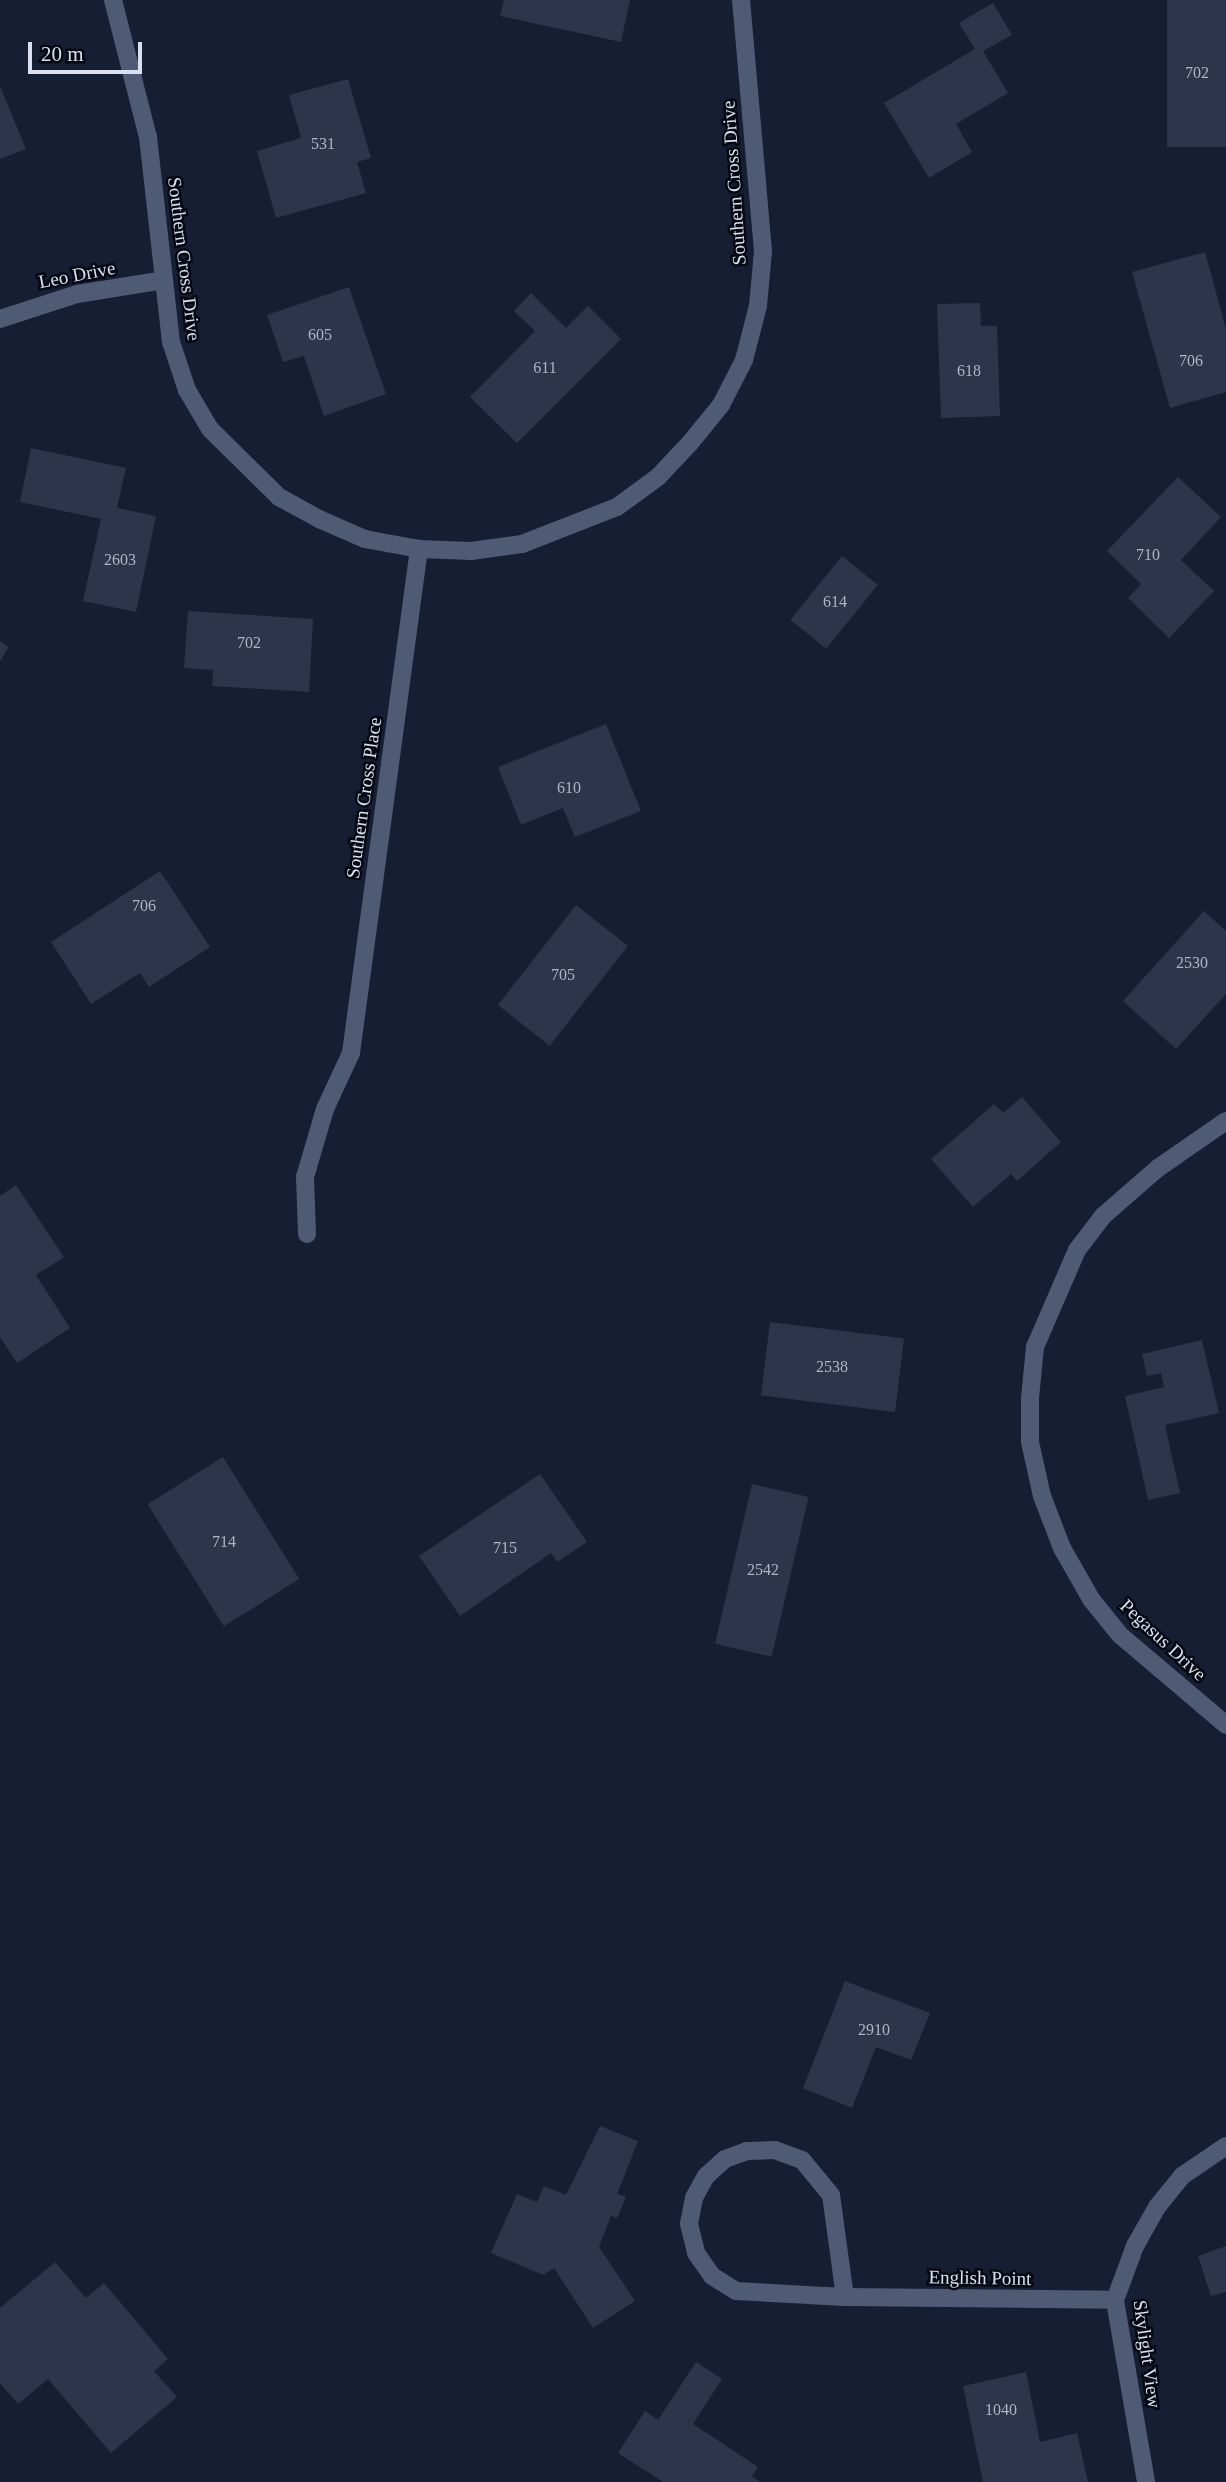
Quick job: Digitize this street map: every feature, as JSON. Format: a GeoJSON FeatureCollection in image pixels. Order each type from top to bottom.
{"type":"FeatureCollection","features":[{"type":"Feature","properties":{"kind":"street","name":"Southern Cross Drive"},"geometry":{"type":"LineString","coordinates":[[113,0],[148,137],[171,342],[187,390],[210,429],[240,463],[279,497],[319,519],[365,539],[419,549],[471,551],[522,544],[617,507],[658,477],[721,405],[747,349],[758,306],[763,251],[741,0]]}},
{"type":"Feature","properties":{"kind":"street","name":"Leo Drive"},"geometry":{"type":"LineString","coordinates":[[0,319],[77,294],[164,281]]}},
{"type":"Feature","properties":{"kind":"street","name":"Southern Cross Place"},"geometry":{"type":"LineString","coordinates":[[307,1234],[305,1177],[325,1109],[351,1053],[419,549]]}},
{"type":"Feature","properties":{"kind":"street","name":"Pegasus Drive"},"geometry":{"type":"LineString","coordinates":[[1226,1121],[1149,1176],[1103,1216],[1077,1250],[1035,1347],[1030,1398],[1030,1442],[1041,1496],[1062,1548],[1091,1599],[1120,1635],[1226,1725]]}},
{"type":"Feature","properties":{"kind":"street","name":"Skylight View"},"geometry":{"type":"LineString","coordinates":[[1146,2482],[1115,2300],[1135,2246],[1157,2207],[1182,2176],[1226,2146]]}},
{"type":"Feature","properties":{"kind":"street","name":"English Point"},"geometry":{"type":"LineString","coordinates":[[845,2297],[831,2195],[802,2160],[775,2150],[747,2151],[725,2159],[706,2176],[694,2198],[689,2224],[696,2253],[712,2276],[744,2294],[845,2297],[1115,2300]]}},
{"type":"Feature","properties":{"kind":"building"},"geometry":{"type":"Polygon","coordinates":[[[504,0],[630,0],[621,42],[500,16],[504,0]]]}},
{"type":"Feature","properties":{"kind":"building"},"geometry":{"type":"Polygon","coordinates":[[[1167,0],[1226,0],[1226,147],[1167,147],[1167,0]]]}},
{"type":"Feature","properties":{"kind":"building"},"geometry":{"type":"Polygon","coordinates":[[[993,3],[1012,35],[983,51],[1008,93],[956,124],[972,152],[929,178],[884,103],[975,49],[959,23],[993,3]]]}},
{"type":"Feature","properties":{"kind":"building"},"geometry":{"type":"Polygon","coordinates":[[[348,79],[371,158],[357,162],[366,193],[276,218],[257,151],[301,138],[289,95],[348,79]]]}},
{"type":"Feature","properties":{"kind":"building"},"geometry":{"type":"Polygon","coordinates":[[[0,86],[26,149],[0,159],[0,86]]]}},
{"type":"Feature","properties":{"kind":"building"},"geometry":{"type":"Polygon","coordinates":[[[1205,252],[1226,329],[1226,392],[1170,408],[1132,272],[1205,252]]]}},
{"type":"Feature","properties":{"kind":"building"},"geometry":{"type":"Polygon","coordinates":[[[349,287],[386,394],[324,416],[304,356],[283,362],[267,315],[349,287]]]}},
{"type":"Feature","properties":{"kind":"building"},"geometry":{"type":"Polygon","coordinates":[[[531,293],[566,328],[588,306],[621,339],[517,443],[470,397],[535,331],[514,311],[531,293]]]}},
{"type":"Feature","properties":{"kind":"building"},"geometry":{"type":"Polygon","coordinates":[[[980,303],[981,326],[997,326],[1000,416],[941,418],[937,304],[980,303]]]}},
{"type":"Feature","properties":{"kind":"building"},"geometry":{"type":"Polygon","coordinates":[[[31,448],[126,468],[117,508],[156,516],[136,612],[83,601],[101,519],[20,502],[31,448]]]}},
{"type":"Feature","properties":{"kind":"building"},"geometry":{"type":"Polygon","coordinates":[[[1178,477],[1221,517],[1181,560],[1214,591],[1169,638],[1128,598],[1141,584],[1107,551],[1178,477]]]}},
{"type":"Feature","properties":{"kind":"building"},"geometry":{"type":"Polygon","coordinates":[[[842,556],[878,585],[826,649],[790,620],[842,556]]]}},
{"type":"Feature","properties":{"kind":"building"},"geometry":{"type":"Polygon","coordinates":[[[188,611],[313,619],[309,692],[212,686],[213,670],[184,668],[188,611]]]}},
{"type":"Feature","properties":{"kind":"building"},"geometry":{"type":"Polygon","coordinates":[[[0,641],[9,647],[0,661],[0,641]]]}},
{"type":"Feature","properties":{"kind":"building"},"geometry":{"type":"Polygon","coordinates":[[[606,724],[641,811],[575,837],[563,808],[521,825],[498,767],[606,724]]]}},
{"type":"Feature","properties":{"kind":"building"},"geometry":{"type":"Polygon","coordinates":[[[160,871],[210,947],[149,987],[140,973],[91,1004],[51,942],[160,871]]]}},
{"type":"Feature","properties":{"kind":"building"},"geometry":{"type":"Polygon","coordinates":[[[576,905],[628,946],[550,1046],[498,1005],[576,905]]]}},
{"type":"Feature","properties":{"kind":"building"},"geometry":{"type":"Polygon","coordinates":[[[1204,911],[1226,931],[1226,994],[1176,1049],[1123,1001],[1204,911]]]}},
{"type":"Feature","properties":{"kind":"building"},"geometry":{"type":"Polygon","coordinates":[[[1022,1097],[1061,1142],[1017,1181],[1011,1174],[973,1207],[931,1159],[994,1104],[1003,1113],[1022,1097]]]}},
{"type":"Feature","properties":{"kind":"building"},"geometry":{"type":"Polygon","coordinates":[[[16,1185],[64,1257],[36,1275],[70,1328],[17,1363],[0,1337],[0,1196],[16,1185]]]}},
{"type":"Feature","properties":{"kind":"building"},"geometry":{"type":"Polygon","coordinates":[[[770,1322],[904,1338],[895,1412],[761,1395],[770,1322]]]}},
{"type":"Feature","properties":{"kind":"building"},"geometry":{"type":"Polygon","coordinates":[[[1202,1340],[1219,1413],[1165,1425],[1180,1493],[1148,1500],[1125,1396],[1164,1387],[1161,1373],[1147,1376],[1142,1354],[1202,1340]]]}},
{"type":"Feature","properties":{"kind":"building"},"geometry":{"type":"Polygon","coordinates":[[[223,1457],[299,1579],[224,1626],[148,1504],[223,1457]]]}},
{"type":"Feature","properties":{"kind":"building"},"geometry":{"type":"Polygon","coordinates":[[[540,1474],[587,1542],[557,1562],[551,1553],[460,1616],[419,1556],[540,1474]]]}},
{"type":"Feature","properties":{"kind":"building"},"geometry":{"type":"Polygon","coordinates":[[[752,1484],[809,1497],[772,1657],[715,1644],[752,1484]]]}},
{"type":"Feature","properties":{"kind":"building"},"geometry":{"type":"Polygon","coordinates":[[[845,1981],[930,2013],[911,2060],[876,2047],[852,2108],[803,2088],[845,1981]]]}},
{"type":"Feature","properties":{"kind":"building"},"geometry":{"type":"Polygon","coordinates":[[[600,2126],[638,2141],[617,2194],[626,2197],[617,2218],[611,2216],[599,2247],[635,2301],[593,2328],[554,2268],[543,2275],[491,2253],[517,2194],[537,2202],[544,2186],[566,2195],[600,2126]]]}},
{"type":"Feature","properties":{"kind":"building"},"geometry":{"type":"Polygon","coordinates":[[[1226,2246],[1226,2292],[1211,2296],[1198,2256],[1226,2246]]]}},
{"type":"Feature","properties":{"kind":"building"},"geometry":{"type":"Polygon","coordinates":[[[55,2262],[86,2298],[104,2283],[168,2359],[154,2371],[177,2397],[111,2453],[48,2379],[18,2404],[0,2383],[0,2308],[55,2262]]]}},
{"type":"Feature","properties":{"kind":"building"},"geometry":{"type":"Polygon","coordinates":[[[696,2362],[722,2379],[693,2424],[758,2467],[752,2476],[760,2482],[663,2482],[618,2453],[645,2411],[658,2420],[696,2362]]]}},
{"type":"Feature","properties":{"kind":"building"},"geometry":{"type":"Polygon","coordinates":[[[1026,2372],[1040,2442],[1077,2433],[1088,2482],[983,2482],[963,2386],[1026,2372]]]}}]}
